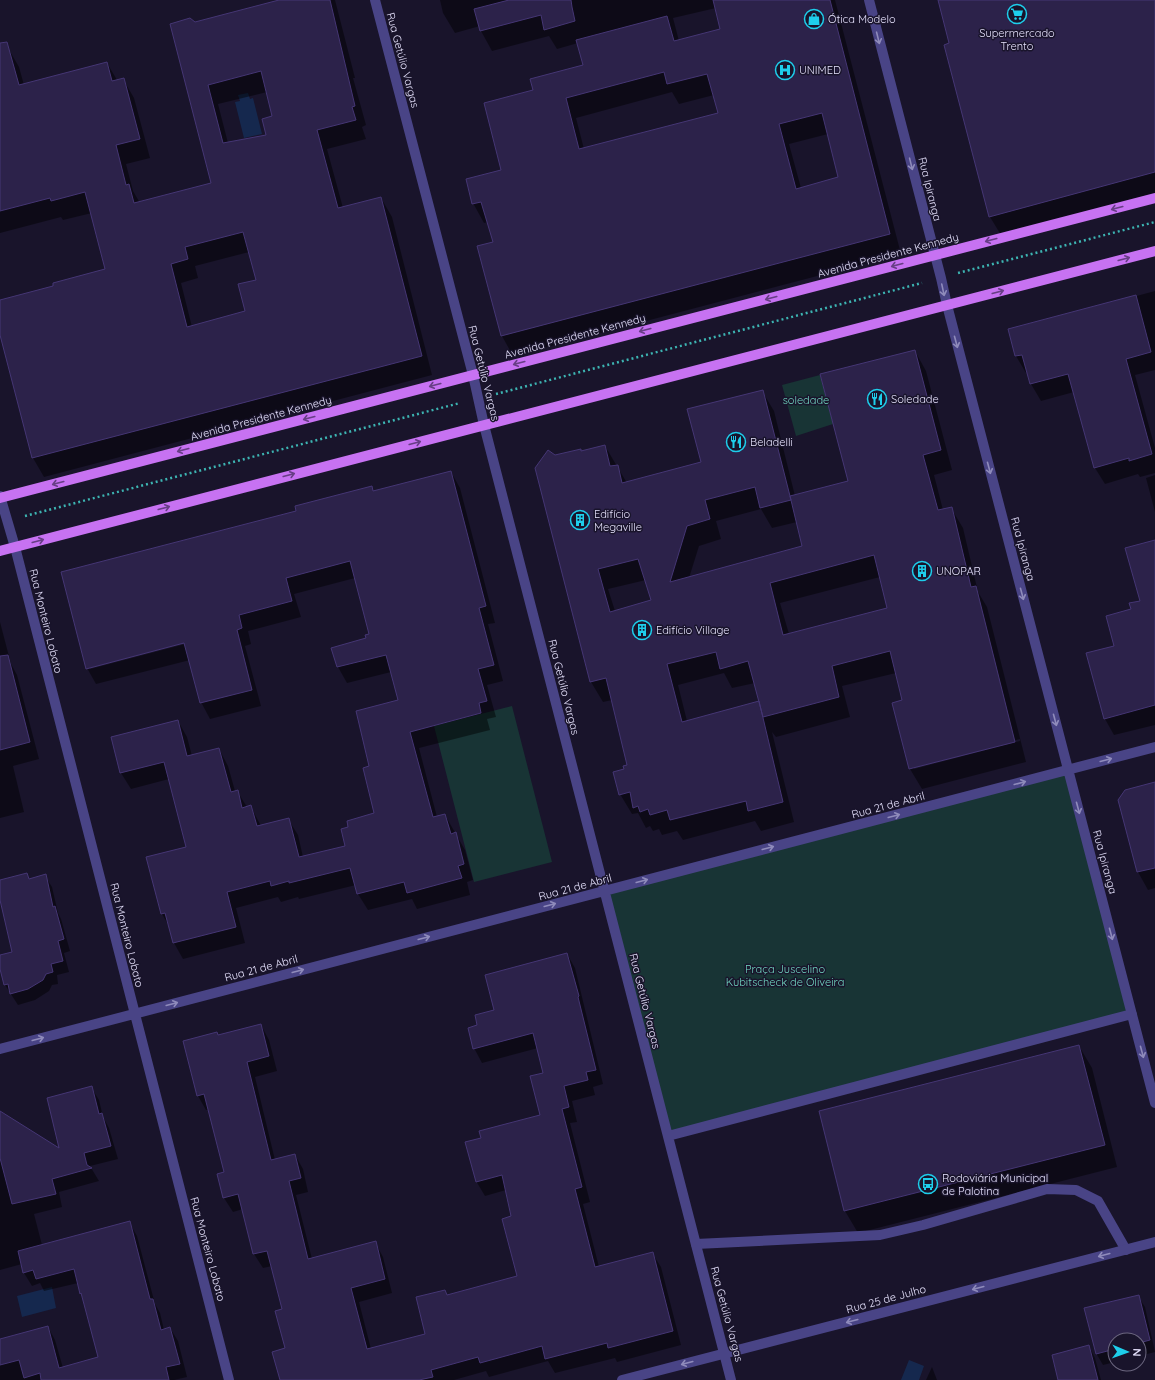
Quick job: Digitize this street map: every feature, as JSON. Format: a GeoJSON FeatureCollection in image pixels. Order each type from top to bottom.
{"type":"FeatureCollection","features":[{"type":"Feature","properties":{"kind":"main road","name":"Avenida Presidente Kennedy"},"geometry":{"type":"LineString","coordinates":[[0,497],[1155,198]]}},
{"type":"Feature","properties":{"kind":"main road"},"geometry":{"type":"LineString","coordinates":[[0,551],[1155,251]]}},
{"type":"Feature","properties":{"kind":"street","name":"Rua Getúlio Vargas"},"geometry":{"type":"LineString","coordinates":[[375,0],[473,375],[484,425],[731,1380]]}},
{"type":"Feature","properties":{"kind":"street","name":"Rua Ipiranga"},"geometry":{"type":"LineString","coordinates":[[869,0],[1155,1103]]}},
{"type":"Feature","properties":{"kind":"street","name":"Rua Monteiro Lobato"},"geometry":{"type":"LineString","coordinates":[[0,497],[15,547],[229,1380]]}},
{"type":"Feature","properties":{"kind":"street","name":"Rua 21 de Abril"},"geometry":{"type":"LineString","coordinates":[[0,1049],[1155,747]]}},
{"type":"Feature","properties":{"kind":"street"},"geometry":{"type":"LineString","coordinates":[[668,1136],[1132,1014]]}},
{"type":"Feature","properties":{"kind":"street"},"geometry":{"type":"LineString","coordinates":[[696,1244],[880,1235],[922,1225],[1047,1189],[1076,1190],[1098,1201],[1126,1250]]}},
{"type":"Feature","properties":{"kind":"street","name":"Rua 25 de Julho"},"geometry":{"type":"LineString","coordinates":[[622,1380],[1155,1242]]}},
{"type":"Feature","properties":{"kind":"path"},"geometry":{"type":"LineString","coordinates":[[7,521],[1155,222]]}},
{"type":"Feature","properties":{"kind":"green space","name":"soledade"},"geometry":{"type":"Polygon","coordinates":[[[820,375],[833,424],[796,436],[782,385],[820,375]]]}},
{"type":"Feature","properties":{"kind":"green space"},"geometry":{"type":"Polygon","coordinates":[[[512,706],[552,862],[474,882],[434,726],[512,706]]]}},
{"type":"Feature","properties":{"kind":"green space","name":"Praça Juscelino Kubitscheck de Oliveira"},"geometry":{"type":"Polygon","coordinates":[[[1068,770],[1132,1014],[668,1136],[605,891],[1068,770]]]}},
{"type":"Feature","properties":{"kind":"water"},"geometry":{"type":"Polygon","coordinates":[[[248,93],[250,99],[253,98],[262,134],[244,138],[235,102],[240,101],[238,95],[248,93]]]}},
{"type":"Feature","properties":{"kind":"water"},"geometry":{"type":"Polygon","coordinates":[[[52,1287],[56,1308],[22,1317],[17,1296],[52,1287]]]}},
{"type":"Feature","properties":{"kind":"water"},"geometry":{"type":"Polygon","coordinates":[[[909,1360],[924,1366],[919,1380],[901,1380],[909,1360]]]}},
{"type":"Feature","properties":{"kind":"building"},"geometry":{"type":"Polygon","coordinates":[[[279,0],[330,0],[355,106],[352,107],[356,120],[317,130],[338,208],[381,197],[422,356],[32,458],[0,335],[0,300],[53,286],[53,283],[105,269],[85,192],[51,201],[50,198],[0,211],[0,43],[7,42],[19,85],[107,62],[112,81],[124,78],[140,139],[116,145],[126,185],[129,184],[134,203],[211,183],[170,24],[190,18],[195,22],[279,0]],[[261,71],[208,85],[223,143],[266,135],[262,119],[272,116],[261,71]],[[243,232],[185,247],[188,259],[171,264],[187,327],[245,311],[238,284],[256,280],[243,232]]]}},
{"type":"Feature","properties":{"kind":"building"},"geometry":{"type":"Polygon","coordinates":[[[509,0],[571,0],[575,21],[544,30],[541,15],[480,31],[474,9],[509,0]]]}},
{"type":"Feature","properties":{"kind":"building"},"geometry":{"type":"Polygon","coordinates":[[[713,0],[830,0],[890,234],[501,336],[477,246],[493,242],[481,202],[472,204],[466,179],[501,170],[484,103],[533,90],[530,79],[583,65],[576,40],[667,16],[674,41],[720,29],[713,0]],[[664,72],[566,98],[579,149],[718,113],[707,74],[667,84],[664,72]],[[822,113],[779,124],[796,189],[838,177],[822,113]]]}},
{"type":"Feature","properties":{"kind":"building"},"geometry":{"type":"Polygon","coordinates":[[[938,0],[1155,0],[1155,172],[989,217],[944,45],[949,43],[938,0]]]}},
{"type":"Feature","properties":{"kind":"building"},"geometry":{"type":"Polygon","coordinates":[[[1136,295],[1151,352],[1126,359],[1152,454],[1129,461],[1129,458],[1094,468],[1068,374],[1030,384],[1022,355],[1015,356],[1008,329],[1136,295]]]}},
{"type":"Feature","properties":{"kind":"building"},"geometry":{"type":"Polygon","coordinates":[[[915,350],[941,450],[923,455],[938,510],[952,507],[971,587],[976,586],[1015,742],[909,769],[892,703],[902,700],[890,651],[832,666],[839,697],[763,717],[761,710],[783,802],[748,811],[746,801],[670,820],[667,810],[650,815],[648,809],[640,812],[638,806],[633,808],[630,792],[619,795],[613,772],[624,769],[623,766],[627,765],[606,678],[590,682],[535,468],[548,450],[555,455],[605,445],[610,466],[618,465],[622,483],[701,462],[687,409],[763,390],[790,497],[848,481],[820,374],[915,350]],[[755,487],[705,500],[710,519],[687,526],[670,582],[802,546],[791,500],[760,508],[755,487]],[[874,555],[770,583],[783,635],[887,608],[874,555]],[[638,559],[598,569],[610,612],[651,600],[638,559]],[[716,652],[667,664],[682,722],[759,701],[748,661],[720,669],[716,652]]]}},
{"type":"Feature","properties":{"kind":"building"},"geometry":{"type":"Polygon","coordinates":[[[451,471],[486,606],[479,608],[494,665],[478,669],[487,701],[479,703],[481,713],[410,732],[433,817],[445,814],[451,834],[456,832],[464,864],[458,866],[462,878],[407,893],[404,882],[357,894],[350,868],[271,886],[270,881],[227,892],[236,927],[173,943],[165,913],[161,914],[146,857],[186,847],[164,762],[120,773],[111,737],[178,720],[187,756],[219,748],[231,792],[238,790],[242,808],[251,805],[257,826],[289,818],[299,857],[345,846],[341,829],[348,827],[347,821],[374,813],[363,768],[369,766],[356,711],[398,700],[386,655],[337,667],[331,648],[366,638],[365,635],[369,634],[350,561],[286,578],[292,601],[239,615],[242,628],[237,630],[252,690],[200,703],[184,643],[86,669],[61,572],[296,511],[295,506],[372,486],[373,491],[451,471]]]}},
{"type":"Feature","properties":{"kind":"building"},"geometry":{"type":"Polygon","coordinates":[[[1155,540],[1155,705],[1104,719],[1086,653],[1114,646],[1106,616],[1131,609],[1129,603],[1140,601],[1125,548],[1155,540]]]}},
{"type":"Feature","properties":{"kind":"building"},"geometry":{"type":"Polygon","coordinates":[[[8,655],[30,742],[0,750],[0,656],[8,655]]]}},
{"type":"Feature","properties":{"kind":"building"},"geometry":{"type":"Polygon","coordinates":[[[1155,782],[1155,868],[1137,872],[1118,800],[1125,790],[1155,782]]]}},
{"type":"Feature","properties":{"kind":"building"},"geometry":{"type":"Polygon","coordinates":[[[27,873],[29,879],[46,874],[53,907],[55,906],[64,939],[58,941],[63,961],[51,964],[53,972],[46,974],[43,980],[28,989],[10,994],[8,984],[4,985],[0,969],[0,955],[12,952],[0,900],[0,880],[27,873]]]}},
{"type":"Feature","properties":{"kind":"building"},"geometry":{"type":"Polygon","coordinates":[[[567,953],[579,996],[596,1070],[586,1072],[588,1080],[564,1086],[569,1107],[562,1109],[582,1187],[575,1189],[595,1267],[653,1252],[673,1331],[608,1348],[607,1343],[545,1359],[542,1346],[480,1363],[478,1357],[431,1370],[433,1377],[419,1380],[280,1380],[272,1352],[285,1348],[275,1311],[282,1309],[267,1251],[253,1254],[238,1194],[223,1198],[217,1174],[224,1172],[204,1094],[197,1096],[183,1041],[217,1032],[218,1035],[261,1024],[269,1056],[247,1062],[271,1160],[295,1154],[301,1178],[289,1181],[308,1259],[376,1241],[385,1279],[351,1288],[367,1349],[425,1334],[416,1297],[445,1290],[447,1295],[517,1276],[502,1219],[511,1216],[502,1175],[476,1182],[465,1142],[481,1138],[479,1131],[540,1115],[530,1076],[543,1073],[533,1033],[473,1049],[468,1028],[477,1025],[475,1015],[494,1010],[485,975],[567,953]]]}},
{"type":"Feature","properties":{"kind":"building"},"geometry":{"type":"Polygon","coordinates":[[[1079,1045],[1105,1145],[844,1211],[819,1111],[1079,1045]]]}},
{"type":"Feature","properties":{"kind":"building"},"geometry":{"type":"Polygon","coordinates":[[[92,1086],[99,1114],[102,1113],[111,1146],[84,1153],[87,1165],[92,1168],[52,1179],[56,1194],[12,1204],[0,1158],[0,1111],[59,1148],[47,1098],[92,1086]]]}},
{"type":"Feature","properties":{"kind":"building"},"geometry":{"type":"Polygon","coordinates":[[[130,1221],[150,1299],[153,1299],[161,1330],[170,1327],[180,1364],[166,1367],[169,1380],[41,1380],[40,1373],[24,1378],[19,1360],[0,1365],[0,1339],[48,1326],[59,1368],[98,1357],[74,1269],[36,1279],[33,1270],[23,1273],[18,1251],[130,1221]]]}},
{"type":"Feature","properties":{"kind":"building"},"geometry":{"type":"Polygon","coordinates":[[[1139,1295],[1150,1340],[1147,1341],[1147,1332],[1107,1332],[1107,1351],[1096,1354],[1084,1308],[1139,1295]]]}},
{"type":"Feature","properties":{"kind":"building"},"geometry":{"type":"Polygon","coordinates":[[[1089,1345],[1098,1380],[1058,1380],[1052,1355],[1089,1345]]]}},
{"type":"Feature","properties":{"kind":"place","name":"Supermercado Trento"},"geometry":{"type":"Point","coordinates":[1017,14]}},
{"type":"Feature","properties":{"kind":"place","name":"Ótica Modelo"},"geometry":{"type":"Point","coordinates":[814,19]}},
{"type":"Feature","properties":{"kind":"place","name":"UNIMED"},"geometry":{"type":"Point","coordinates":[785,70]}},
{"type":"Feature","properties":{"kind":"place","name":"Soledade"},"geometry":{"type":"Point","coordinates":[877,399]}},
{"type":"Feature","properties":{"kind":"place","name":"Beladelli"},"geometry":{"type":"Point","coordinates":[736,442]}},
{"type":"Feature","properties":{"kind":"place","name":"Edifício Megaville"},"geometry":{"type":"Point","coordinates":[580,520]}},
{"type":"Feature","properties":{"kind":"place","name":"UNOPAR"},"geometry":{"type":"Point","coordinates":[922,571]}},
{"type":"Feature","properties":{"kind":"place","name":"Edifício Village"},"geometry":{"type":"Point","coordinates":[642,630]}},
{"type":"Feature","properties":{"kind":"place","name":"Rodoviária Municipal de Palotina"},"geometry":{"type":"Point","coordinates":[928,1184]}}]}
